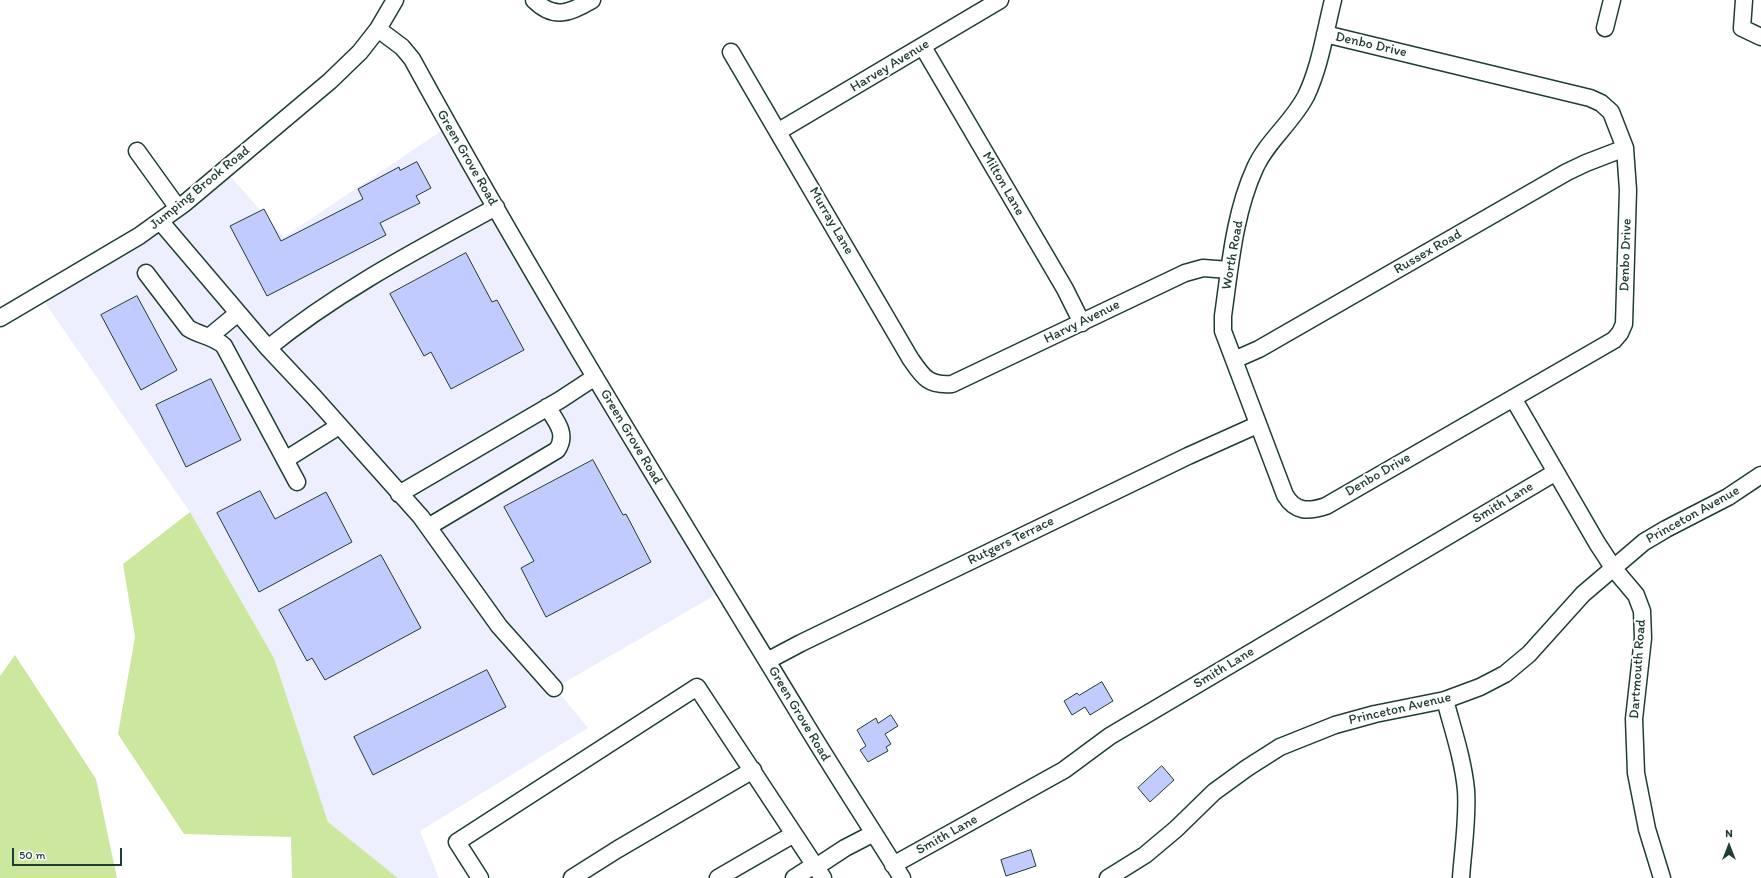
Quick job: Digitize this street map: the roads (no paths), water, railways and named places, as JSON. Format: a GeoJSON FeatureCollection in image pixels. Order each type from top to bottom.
{"type":"FeatureCollection","features":[{"type":"Feature","properties":{"kind":"street"},"geometry":{"type":"LineString","coordinates":[[378,29],[395,0]]}},
{"type":"Feature","properties":{"kind":"street"},"geometry":{"type":"LineString","coordinates":[[534,0],[542,8],[561,13],[577,9],[592,0]]}},
{"type":"Feature","properties":{"kind":"street","name":"Harvey Avenue"},"geometry":{"type":"LineString","coordinates":[[778,131],[923,47],[1000,0]]}},
{"type":"Feature","properties":{"kind":"street","name":"Worth Road"},"geometry":{"type":"LineString","coordinates":[[1304,511],[1294,507],[1287,498],[1257,425],[1223,331],[1223,316],[1229,270],[1240,213],[1250,179],[1264,152],[1293,117],[1305,97],[1334,0]]}},
{"type":"Feature","properties":{"kind":"street"},"geometry":{"type":"LineString","coordinates":[[1605,28],[1612,0]]}},
{"type":"Feature","properties":{"kind":"street"},"geometry":{"type":"LineString","coordinates":[[1744,0],[1742,28],[1761,37]]}},
{"type":"Feature","properties":{"kind":"street","name":"Green Grove Road"},"geometry":{"type":"LineString","coordinates":[[378,29],[402,47],[412,59],[595,377],[767,661],[898,871]]}},
{"type":"Feature","properties":{"kind":"street","name":"Jumping Brook Road"},"geometry":{"type":"LineString","coordinates":[[0,318],[139,236],[178,208],[330,81],[360,52],[378,29]]}},
{"type":"Feature","properties":{"kind":"street","name":"Denbo Drive"},"geometry":{"type":"LineString","coordinates":[[1304,511],[1315,510],[1326,506],[1614,340],[1620,333],[1624,324],[1628,190],[1625,148],[1610,112],[1601,103],[1590,98],[1325,34]]}},
{"type":"Feature","properties":{"kind":"street","name":"Milton Lane"},"geometry":{"type":"LineString","coordinates":[[923,47],[1065,289],[1082,323]]}},
{"type":"Feature","properties":{"kind":"street","name":"Murray Lane"},"geometry":{"type":"LineString","coordinates":[[731,52],[910,358],[928,381],[937,384]]}},
{"type":"Feature","properties":{"kind":"street","name":"Russex Road"},"geometry":{"type":"LineString","coordinates":[[1234,360],[1259,349],[1567,172],[1625,148]]}},
{"type":"Feature","properties":{"kind":"street"},"geometry":{"type":"LineString","coordinates":[[137,151],[178,208]]}},
{"type":"Feature","properties":{"kind":"street"},"geometry":{"type":"LineString","coordinates":[[268,348],[301,321],[375,273],[496,207]]}},
{"type":"Feature","properties":{"kind":"street"},"geometry":{"type":"LineString","coordinates":[[160,221],[268,348],[428,527],[499,626],[554,688]]}},
{"type":"Feature","properties":{"kind":"street","name":"Harvy Avenue"},"geometry":{"type":"LineString","coordinates":[[937,384],[952,384],[1185,273],[1203,268],[1229,270]]}},
{"type":"Feature","properties":{"kind":"street"},"geometry":{"type":"LineString","coordinates":[[146,273],[188,328],[196,333],[217,340],[224,346],[297,482]]}},
{"type":"Feature","properties":{"kind":"street"},"geometry":{"type":"LineString","coordinates":[[209,337],[238,313]]}},
{"type":"Feature","properties":{"kind":"street"},"geometry":{"type":"LineString","coordinates":[[399,494],[595,377]]}},
{"type":"Feature","properties":{"kind":"street","name":"Dartmouth Road"},"geometry":{"type":"LineString","coordinates":[[1513,398],[1614,569],[1636,595],[1642,611],[1643,638],[1634,719],[1636,773],[1647,828],[1662,878]]}},
{"type":"Feature","properties":{"kind":"street"},"geometry":{"type":"LineString","coordinates":[[428,527],[558,450],[563,436],[547,407]]}},
{"type":"Feature","properties":{"kind":"street","name":"Rutgers Terrace"},"geometry":{"type":"LineString","coordinates":[[767,661],[801,643],[1144,477],[1257,425]]}},
{"type":"Feature","properties":{"kind":"street"},"geometry":{"type":"LineString","coordinates":[[285,460],[339,426]]}},
{"type":"Feature","properties":{"kind":"street","name":"Smith Lane"},"geometry":{"type":"LineString","coordinates":[[898,871],[1064,770],[1116,733],[1556,472]]}},
{"type":"Feature","properties":{"kind":"street","name":"Princeton Avenue"},"geometry":{"type":"LineString","coordinates":[[1108,878],[1145,855],[1176,830],[1214,792],[1247,768],[1280,748],[1335,725],[1375,714],[1445,700],[1480,687],[1505,674],[1518,664],[1583,594],[1644,542],[1728,497],[1761,475]]}},
{"type":"Feature","properties":{"kind":"street"},"geometry":{"type":"LineString","coordinates":[[480,878],[456,842],[697,686],[820,873]]}},
{"type":"Feature","properties":{"kind":"street"},"geometry":{"type":"LineString","coordinates":[[1445,700],[1460,753],[1466,789],[1467,810],[1461,878]]}},
{"type":"Feature","properties":{"kind":"street"},"geometry":{"type":"LineString","coordinates":[[572,878],[618,849],[753,770]]}},
{"type":"Feature","properties":{"kind":"street"},"geometry":{"type":"LineString","coordinates":[[820,873],[845,848],[874,833]]}},
{"type":"Feature","properties":{"kind":"street"},"geometry":{"type":"LineString","coordinates":[[718,878],[794,834]]}},
{"type":"Feature","properties":{"kind":"street"},"geometry":{"type":"LineString","coordinates":[[794,878],[808,869],[820,873]]}}]}
